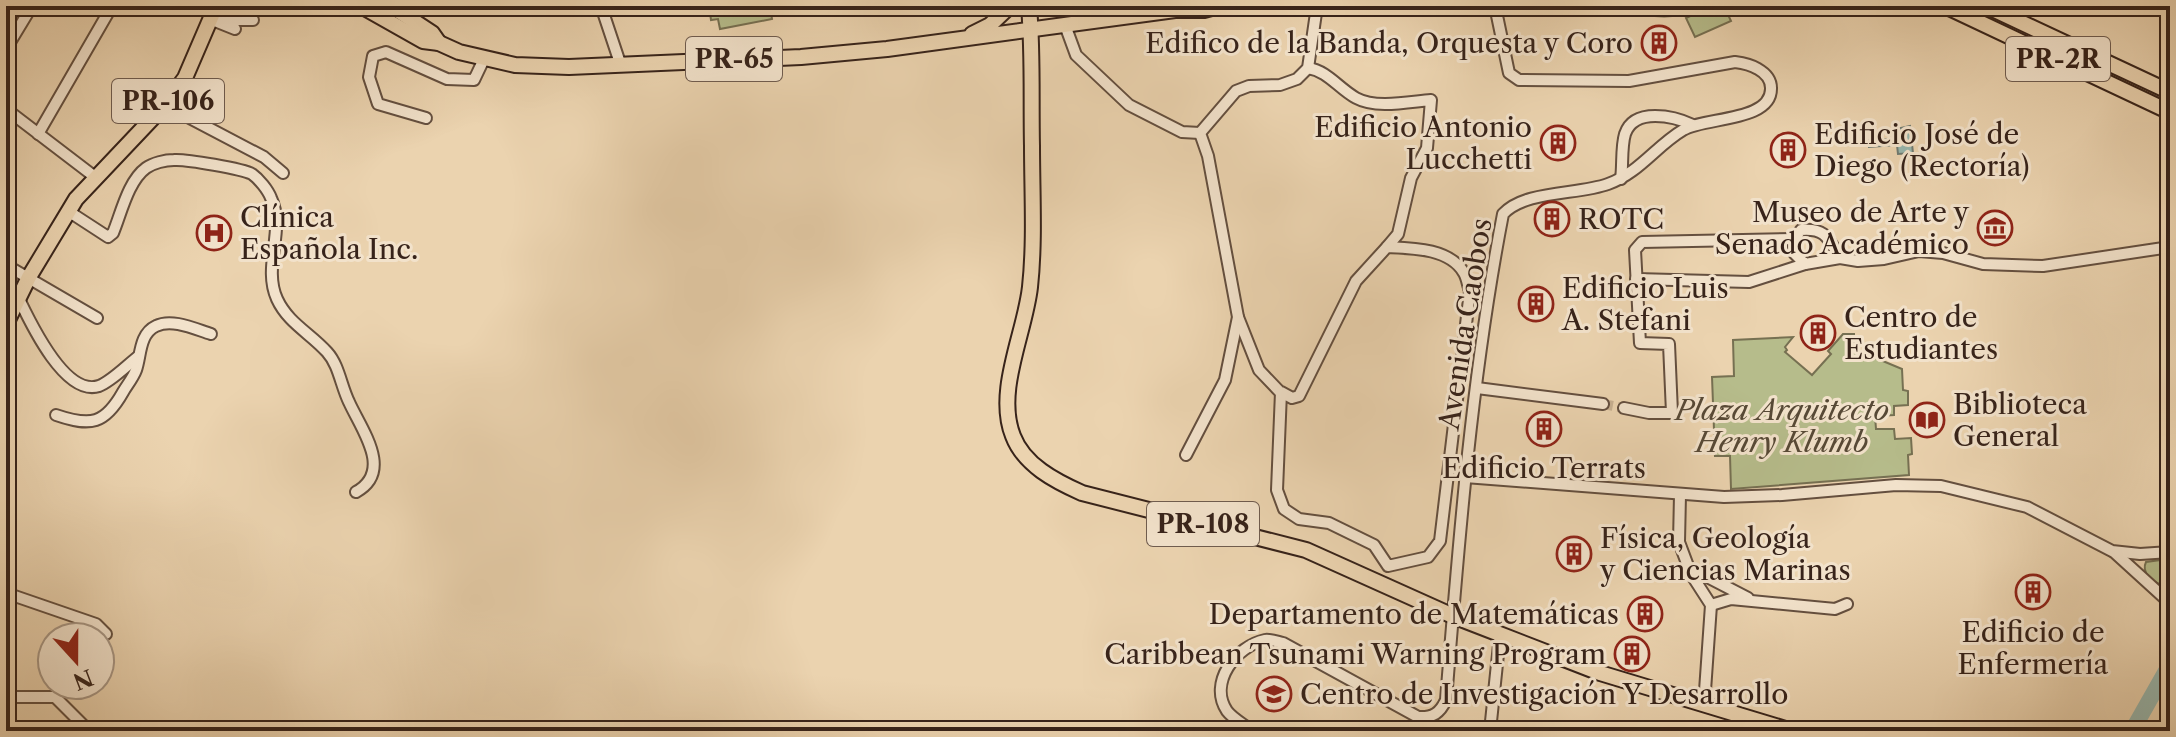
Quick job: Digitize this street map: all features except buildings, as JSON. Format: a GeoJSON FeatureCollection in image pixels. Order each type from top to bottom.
{"type":"FeatureCollection","features":[{"type":"Feature","properties":{"kind":"main road","name":"PR-65"},"geometry":{"type":"LineString","coordinates":[[361,6],[423,41],[439,43],[459,52],[515,65],[569,67],[801,57],[958,41],[1179,8],[1204,10],[1219,6]]}},
{"type":"Feature","properties":{"kind":"main road","name":"PR-65"},"geometry":{"type":"LineString","coordinates":[[391,6],[432,33],[439,43]]}},
{"type":"Feature","properties":{"kind":"main road"},"geometry":{"type":"LineString","coordinates":[[958,41],[990,25],[1010,6]]}},
{"type":"Feature","properties":{"kind":"main road","name":"PR-108"},"geometry":{"type":"LineString","coordinates":[[1029,6],[1033,224],[1030,289],[1011,372],[1008,417],[1014,439],[1027,458],[1053,480],[1082,493],[1306,550],[1453,616],[1600,673],[1792,731]]}},
{"type":"Feature","properties":{"kind":"main road"},"geometry":{"type":"LineString","coordinates":[[1070,6],[1104,19]]}},
{"type":"Feature","properties":{"kind":"main road","name":"PR-2R"},"geometry":{"type":"LineString","coordinates":[[1945,6],[2170,112]]}},
{"type":"Feature","properties":{"kind":"main road","name":"PR-2R"},"geometry":{"type":"LineString","coordinates":[[1986,6],[2170,92]]}},
{"type":"Feature","properties":{"kind":"main road","name":"PR-106"},"geometry":{"type":"LineString","coordinates":[[6,324],[29,277],[68,211],[95,177],[165,105],[185,78],[215,11]]}},
{"type":"Feature","properties":{"kind":"main road"},"geometry":{"type":"LineString","coordinates":[[2026,24],[2030,34],[2065,51],[2075,67]]}},
{"type":"Feature","properties":{"kind":"street"},"geometry":{"type":"LineString","coordinates":[[6,49],[32,6]]}},
{"type":"Feature","properties":{"kind":"street"},"geometry":{"type":"LineString","coordinates":[[38,134],[112,6]]}},
{"type":"Feature","properties":{"kind":"street"},"geometry":{"type":"LineString","coordinates":[[601,6],[620,63]]}},
{"type":"Feature","properties":{"kind":"street"},"geometry":{"type":"LineString","coordinates":[[1200,133],[1236,91],[1249,86],[1280,85],[1297,79],[1308,68],[1317,6]]}},
{"type":"Feature","properties":{"kind":"street","name":"Avenida Caobos"},"geometry":{"type":"LineString","coordinates":[[1252,731],[1227,711],[1220,686],[1224,673],[1242,650],[1267,639],[1283,643],[1418,717],[1428,718],[1437,714],[1446,700],[1465,477],[1503,214],[1519,202],[1621,179],[1681,131],[1693,125],[1748,114],[1766,104],[1772,91],[1764,72],[1735,62],[1629,81],[1519,80],[1509,73],[1495,6]]}},
{"type":"Feature","properties":{"kind":"street"},"geometry":{"type":"LineString","coordinates":[[215,11],[234,20],[253,20]]}},
{"type":"Feature","properties":{"kind":"street"},"geometry":{"type":"LineString","coordinates":[[215,11],[235,29]]}},
{"type":"Feature","properties":{"kind":"street"},"geometry":{"type":"LineString","coordinates":[[1065,25],[1076,55],[1129,105],[1182,132],[1200,133]]}},
{"type":"Feature","properties":{"kind":"street"},"geometry":{"type":"LineString","coordinates":[[426,118],[378,104],[369,77],[373,56],[386,52],[447,79],[474,80],[484,59]]}},
{"type":"Feature","properties":{"kind":"street"},"geometry":{"type":"LineString","coordinates":[[1200,133],[1208,156],[1238,317],[1259,370],[1281,392],[1292,398],[1299,396],[1356,281],[1398,234],[1411,178],[1427,148],[1431,100],[1366,101],[1357,98],[1320,70],[1308,68]]}},
{"type":"Feature","properties":{"kind":"street"},"geometry":{"type":"LineString","coordinates":[[165,105],[264,157],[283,173]]}},
{"type":"Feature","properties":{"kind":"street"},"geometry":{"type":"LineString","coordinates":[[6,109],[95,177]]}},
{"type":"Feature","properties":{"kind":"street"},"geometry":{"type":"LineString","coordinates":[[1621,179],[1625,134],[1632,123],[1659,116],[1677,118],[1693,125]]}},
{"type":"Feature","properties":{"kind":"street"},"geometry":{"type":"LineString","coordinates":[[68,211],[108,237],[113,233],[137,177],[148,166],[173,160],[246,172],[262,184],[275,209],[271,265],[274,290],[291,322],[331,358],[372,450],[374,467],[371,477],[366,486],[356,492]]}},
{"type":"Feature","properties":{"kind":"street"},"geometry":{"type":"LineString","coordinates":[[1805,264],[1794,253],[1794,239],[1801,230],[1816,229],[1826,235],[1840,258]]}},
{"type":"Feature","properties":{"kind":"street"},"geometry":{"type":"LineString","coordinates":[[1624,408],[1672,413],[1669,344],[1640,343],[1635,250],[1642,242],[1794,239]]}},
{"type":"Feature","properties":{"kind":"street"},"geometry":{"type":"LineString","coordinates":[[1281,392],[1277,490],[1284,509],[1299,519],[1329,523],[1374,545],[1388,566],[1428,557],[1440,541],[1470,291],[1464,272],[1449,258],[1417,248],[1387,247]]}},
{"type":"Feature","properties":{"kind":"street"},"geometry":{"type":"LineString","coordinates":[[1636,279],[1749,282],[1805,264],[1840,258],[1858,261],[1884,259],[1919,251],[1943,253],[1983,264],[2043,266],[2170,247]]}},
{"type":"Feature","properties":{"kind":"street"},"geometry":{"type":"LineString","coordinates":[[6,265],[97,318]]}},
{"type":"Feature","properties":{"kind":"street"},"geometry":{"type":"LineString","coordinates":[[19,299],[36,334],[61,370],[84,385],[102,384],[139,356]]}},
{"type":"Feature","properties":{"kind":"street"},"geometry":{"type":"LineString","coordinates":[[1186,455],[1225,380],[1238,317]]}},
{"type":"Feature","properties":{"kind":"street"},"geometry":{"type":"LineString","coordinates":[[56,415],[82,423],[107,416],[136,371],[145,336],[152,328],[160,324],[181,325],[211,334]]}},
{"type":"Feature","properties":{"kind":"street"},"geometry":{"type":"LineString","coordinates":[[1477,388],[1603,404]]}},
{"type":"Feature","properties":{"kind":"street"},"geometry":{"type":"LineString","coordinates":[[1465,477],[1724,497],[1896,485],[1941,486],[2027,507],[2112,551],[2170,603]]}},
{"type":"Feature","properties":{"kind":"street"},"geometry":{"type":"LineString","coordinates":[[1680,495],[1679,542],[1691,574],[1711,605],[1704,705]]}},
{"type":"Feature","properties":{"kind":"street"},"geometry":{"type":"LineString","coordinates":[[2112,551],[2140,554],[2170,552]]}},
{"type":"Feature","properties":{"kind":"street"},"geometry":{"type":"LineString","coordinates":[[1690,568],[1754,601]]}},
{"type":"Feature","properties":{"kind":"street"},"geometry":{"type":"LineString","coordinates":[[6,593],[87,621]]}},
{"type":"Feature","properties":{"kind":"street"},"geometry":{"type":"LineString","coordinates":[[1711,605],[1731,599],[1835,609],[1847,604]]}},
{"type":"Feature","properties":{"kind":"street"},"geometry":{"type":"LineString","coordinates":[[1490,731],[1500,635]]}},
{"type":"Feature","properties":{"kind":"street"},"geometry":{"type":"LineString","coordinates":[[6,697],[55,697],[89,731]]}},
{"type":"Feature","properties":{"kind":"street"},"geometry":{"type":"LineString","coordinates":[[2163,731],[2170,720]]}},
{"type":"Feature","properties":{"kind":"green space"},"geometry":{"type":"Polygon","coordinates":[[[709,6],[770,6],[772,19],[720,29],[718,19],[711,20],[709,6]]]}},
{"type":"Feature","properties":{"kind":"green space"},"geometry":{"type":"Polygon","coordinates":[[[1623,6],[1696,6],[1679,15],[1660,16],[1623,6]]]}},
{"type":"Feature","properties":{"kind":"green space"},"geometry":{"type":"Polygon","coordinates":[[[1712,6],[1724,6],[1731,21],[1695,37],[1686,18],[1712,6]]]}},
{"type":"Feature","properties":{"kind":"green space","name":"Plaza Arquitecto Henry Klumb"},"geometry":{"type":"Polygon","coordinates":[[[1843,334],[1854,334],[1854,349],[1902,369],[1903,390],[1908,391],[1908,405],[1894,406],[1894,415],[1875,416],[1876,429],[1894,429],[1895,439],[1911,438],[1909,475],[1731,489],[1730,456],[1715,456],[1712,377],[1734,376],[1733,340],[1793,337],[1785,352],[1812,375],[1831,354],[1828,351],[1843,334]]]}},
{"type":"Feature","properties":{"kind":"green space"},"geometry":{"type":"Polygon","coordinates":[[[2168,559],[2168,581],[2163,585],[2148,576],[2145,566],[2146,562],[2168,559]]]}},
{"type":"Feature","properties":{"kind":"water"},"geometry":{"type":"Polygon","coordinates":[[[1910,126],[1913,153],[1898,154],[1897,145],[1869,147],[1869,140],[1895,139],[1896,129],[1910,126]]]}},
{"type":"Feature","properties":{"kind":"waterway"},"geometry":{"type":"LineString","coordinates":[[2132,731],[2170,664]]}},
{"type":"Feature","properties":{"kind":"tunnel"},"geometry":{"type":"LineString","coordinates":[[1603,404],[1624,408]]}},
{"type":"Feature","properties":{"kind":"place","name":"Edifico de la Banda, Orquesta y Coro"},"geometry":{"type":"Point","coordinates":[1659,43]}},
{"type":"Feature","properties":{"kind":"place","name":"Edificio Antonio Lucchetti"},"geometry":{"type":"Point","coordinates":[1558,143]}},
{"type":"Feature","properties":{"kind":"place","name":"Edificio José de Diego (Rectoría)"},"geometry":{"type":"Point","coordinates":[1788,150]}},
{"type":"Feature","properties":{"kind":"place","name":"ROTC"},"geometry":{"type":"Point","coordinates":[1552,219]}},
{"type":"Feature","properties":{"kind":"place","name":"Museo de Arte y Senado Académico"},"geometry":{"type":"Point","coordinates":[1995,228]}},
{"type":"Feature","properties":{"kind":"place","name":"Clínica Española Inc."},"geometry":{"type":"Point","coordinates":[214,233]}},
{"type":"Feature","properties":{"kind":"place","name":"Edificio Luis A. Stefani"},"geometry":{"type":"Point","coordinates":[1536,304]}},
{"type":"Feature","properties":{"kind":"place","name":"Centro de Estudiantes"},"geometry":{"type":"Point","coordinates":[1818,333]}},
{"type":"Feature","properties":{"kind":"place","name":"Biblioteca General"},"geometry":{"type":"Point","coordinates":[1927,420]}},
{"type":"Feature","properties":{"kind":"place","name":"Edificio Terrats"},"geometry":{"type":"Point","coordinates":[1544,429]}},
{"type":"Feature","properties":{"kind":"place","name":"Física, Geología y Ciencias Marinas"},"geometry":{"type":"Point","coordinates":[1574,554]}},
{"type":"Feature","properties":{"kind":"place","name":"Edificio de Enfermería"},"geometry":{"type":"Point","coordinates":[2033,592]}},
{"type":"Feature","properties":{"kind":"place","name":"Departamento de Matemáticas"},"geometry":{"type":"Point","coordinates":[1645,614]}},
{"type":"Feature","properties":{"kind":"place","name":"Caribbean Tsunami Warning Program"},"geometry":{"type":"Point","coordinates":[1632,654]}},
{"type":"Feature","properties":{"kind":"place","name":"Centro de Investigación Y Desarrollo"},"geometry":{"type":"Point","coordinates":[1274,694]}}]}
